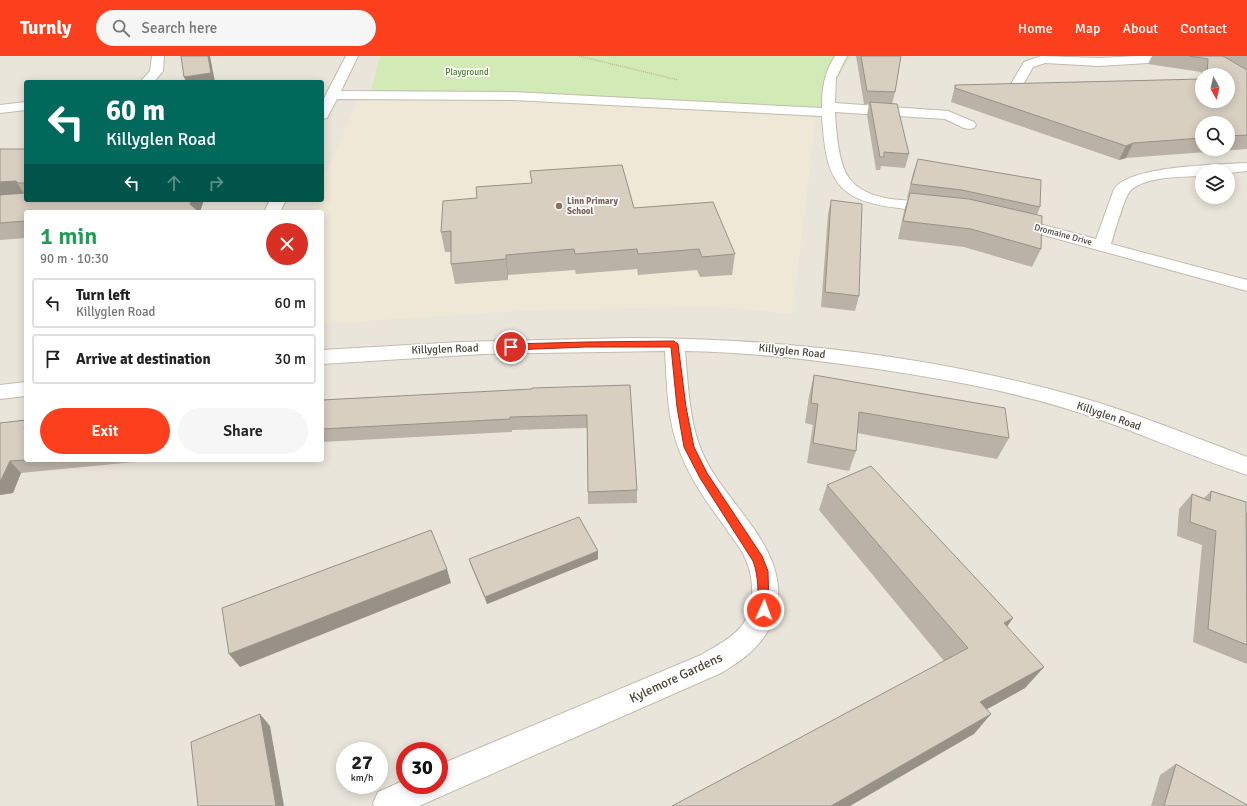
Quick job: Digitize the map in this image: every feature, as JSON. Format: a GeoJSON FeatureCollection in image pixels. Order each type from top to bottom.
{"type":"FeatureCollection","features":[{"type":"Feature","properties":{"kind":"street"},"geometry":{"type":"LineString","coordinates":[[149,80],[155,75],[158,70],[158,56]]}},
{"type":"Feature","properties":{"kind":"street"},"geometry":{"type":"LineString","coordinates":[[324,111],[352,56]]}},
{"type":"Feature","properties":{"kind":"street"},"geometry":{"type":"LineString","coordinates":[[841,56],[830,78],[828,109],[836,166],[842,179],[853,190],[870,198],[890,202],[950,208]]}},
{"type":"Feature","properties":{"kind":"street"},"geometry":{"type":"LineString","coordinates":[[1017,84],[1028,65],[1044,60],[1098,62],[1197,56]]}},
{"type":"Feature","properties":{"kind":"street"},"geometry":{"type":"LineString","coordinates":[[333,95],[520,96],[828,109],[948,115],[969,125]]}},
{"type":"Feature","properties":{"kind":"street"},"geometry":{"type":"LineString","coordinates":[[0,109],[24,106]]}},
{"type":"Feature","properties":{"kind":"street"},"geometry":{"type":"LineString","coordinates":[[1235,168],[1247,167]]}},
{"type":"Feature","properties":{"kind":"street"},"geometry":{"type":"LineString","coordinates":[[1102,245],[1122,189],[1138,179],[1163,174],[1195,172]]}},
{"type":"Feature","properties":{"kind":"street","name":"Dromaine Drive"},"geometry":{"type":"LineString","coordinates":[[995,217],[1102,245],[1247,286]]}},
{"type":"Feature","properties":{"kind":"street","name":"Killyglen Road"},"geometry":{"type":"LineString","coordinates":[[324,357],[398,351],[586,344],[674,344],[754,347],[831,356],[891,364],[981,380],[1057,398],[1134,424],[1247,466]]}},
{"type":"Feature","properties":{"kind":"street","name":"Kylemore Gardens"},"geometry":{"type":"LineString","coordinates":[[448,777],[711,664],[738,647],[758,624],[764,610],[765,598],[762,571],[758,559],[749,543],[704,475],[689,447],[674,344]]}},
{"type":"Feature","properties":{"kind":"street"},"geometry":{"type":"LineString","coordinates":[[0,392],[24,389]]}},
{"type":"Feature","properties":{"kind":"street"},"geometry":{"type":"LineString","coordinates":[[389,803],[410,794]]}},
{"type":"Feature","properties":{"kind":"shaded area"},"geometry":{"type":"Polygon","coordinates":[[[0,56],[1247,56],[1247,806],[0,806],[0,56]]]}},
{"type":"Feature","properties":{"kind":"shaded area","name":"Linn Primary School"},"geometry":{"type":"Polygon","coordinates":[[[464,99],[576,103],[790,114],[816,118],[792,314],[712,306],[518,311],[324,324],[324,210],[311,210],[314,202],[324,202],[324,178],[358,100],[464,99]]]}},
{"type":"Feature","properties":{"kind":"green space","name":"Playground"},"geometry":{"type":"Polygon","coordinates":[[[380,56],[851,56],[820,107],[497,92],[371,91],[380,56]]]}},
{"type":"Feature","properties":{"kind":"building"},"geometry":{"type":"Polygon","coordinates":[[[181,56],[208,56],[211,73],[184,77],[181,56]]]}},
{"type":"Feature","properties":{"kind":"building"},"geometry":{"type":"Polygon","coordinates":[[[861,56],[901,56],[895,92],[867,91],[861,56]]]}},
{"type":"Feature","properties":{"kind":"building"},"geometry":{"type":"Polygon","coordinates":[[[1189,56],[1223,56],[1247,70],[1247,135],[1235,136],[1235,116],[1195,116],[1195,139],[1133,143],[1126,146],[955,88],[955,85],[1195,79],[1195,108],[1235,108],[1235,68],[1207,68],[1208,59],[1189,56]]]}},
{"type":"Feature","properties":{"kind":"building"},"geometry":{"type":"Polygon","coordinates":[[[870,102],[897,104],[909,154],[884,152],[884,157],[880,157],[870,102]]]}},
{"type":"Feature","properties":{"kind":"building"},"geometry":{"type":"Polygon","coordinates":[[[0,149],[24,149],[24,183],[18,183],[16,181],[0,182],[0,149]]]}},
{"type":"Feature","properties":{"kind":"building"},"geometry":{"type":"Polygon","coordinates":[[[918,159],[1041,180],[1040,207],[962,190],[911,184],[918,159]]]}},
{"type":"Feature","properties":{"kind":"building"},"geometry":{"type":"Polygon","coordinates":[[[622,165],[634,208],[713,202],[735,254],[702,257],[699,249],[638,254],[637,249],[575,254],[574,249],[506,255],[506,259],[451,264],[451,231],[441,232],[443,201],[477,198],[476,187],[532,183],[530,171],[622,165]]]}},
{"type":"Feature","properties":{"kind":"building"},"geometry":{"type":"Polygon","coordinates":[[[24,193],[24,202],[191,202],[190,204],[197,210],[24,210],[24,221],[0,223],[0,195],[24,193]]]}},
{"type":"Feature","properties":{"kind":"building"},"geometry":{"type":"Polygon","coordinates":[[[910,193],[969,199],[1042,216],[1041,249],[971,229],[903,221],[910,193]]]}},
{"type":"Feature","properties":{"kind":"building"},"geometry":{"type":"Polygon","coordinates":[[[831,200],[862,204],[859,296],[825,292],[831,200]]]}},
{"type":"Feature","properties":{"kind":"building"},"geometry":{"type":"Polygon","coordinates":[[[814,375],[1005,408],[1009,438],[859,412],[856,451],[813,443],[818,404],[811,403],[814,375]]]}},
{"type":"Feature","properties":{"kind":"building"},"geometry":{"type":"Polygon","coordinates":[[[630,385],[637,490],[588,492],[587,415],[510,417],[510,419],[324,429],[324,400],[532,388],[630,385]]]}},
{"type":"Feature","properties":{"kind":"building"},"geometry":{"type":"Polygon","coordinates":[[[24,420],[24,460],[10,461],[0,481],[0,423],[24,420]]]}},
{"type":"Feature","properties":{"kind":"building"},"geometry":{"type":"Polygon","coordinates":[[[871,466],[1013,618],[1004,623],[1044,667],[980,702],[991,714],[831,806],[672,806],[968,648],[827,485],[871,466]]]}},
{"type":"Feature","properties":{"kind":"building"},"geometry":{"type":"Polygon","coordinates":[[[1211,491],[1246,502],[1247,645],[1208,629],[1216,531],[1190,522],[1192,494],[1210,501],[1211,491]]]}},
{"type":"Feature","properties":{"kind":"building"},"geometry":{"type":"Polygon","coordinates":[[[579,517],[598,551],[485,597],[469,559],[579,517]]]}},
{"type":"Feature","properties":{"kind":"building"},"geometry":{"type":"Polygon","coordinates":[[[431,530],[447,569],[229,654],[222,608],[431,530]]]}},
{"type":"Feature","properties":{"kind":"building"},"geometry":{"type":"Polygon","coordinates":[[[260,714],[276,806],[198,806],[191,742],[260,714]]]}},
{"type":"Feature","properties":{"kind":"building"},"geometry":{"type":"Polygon","coordinates":[[[1176,764],[1247,805],[1247,806],[1164,806],[1176,764]]]}},
{"type":"Feature","properties":{"kind":"place","name":"Linn Primary School"},"geometry":{"type":"Point","coordinates":[559,206]}},
{"type":"Feature","properties":{"kind":"route"},"geometry":{"type":"LineString","coordinates":[[511,347],[586,344],[674,344],[689,447],[715,494],[749,543],[758,559],[764,584],[764,610]]}}]}
